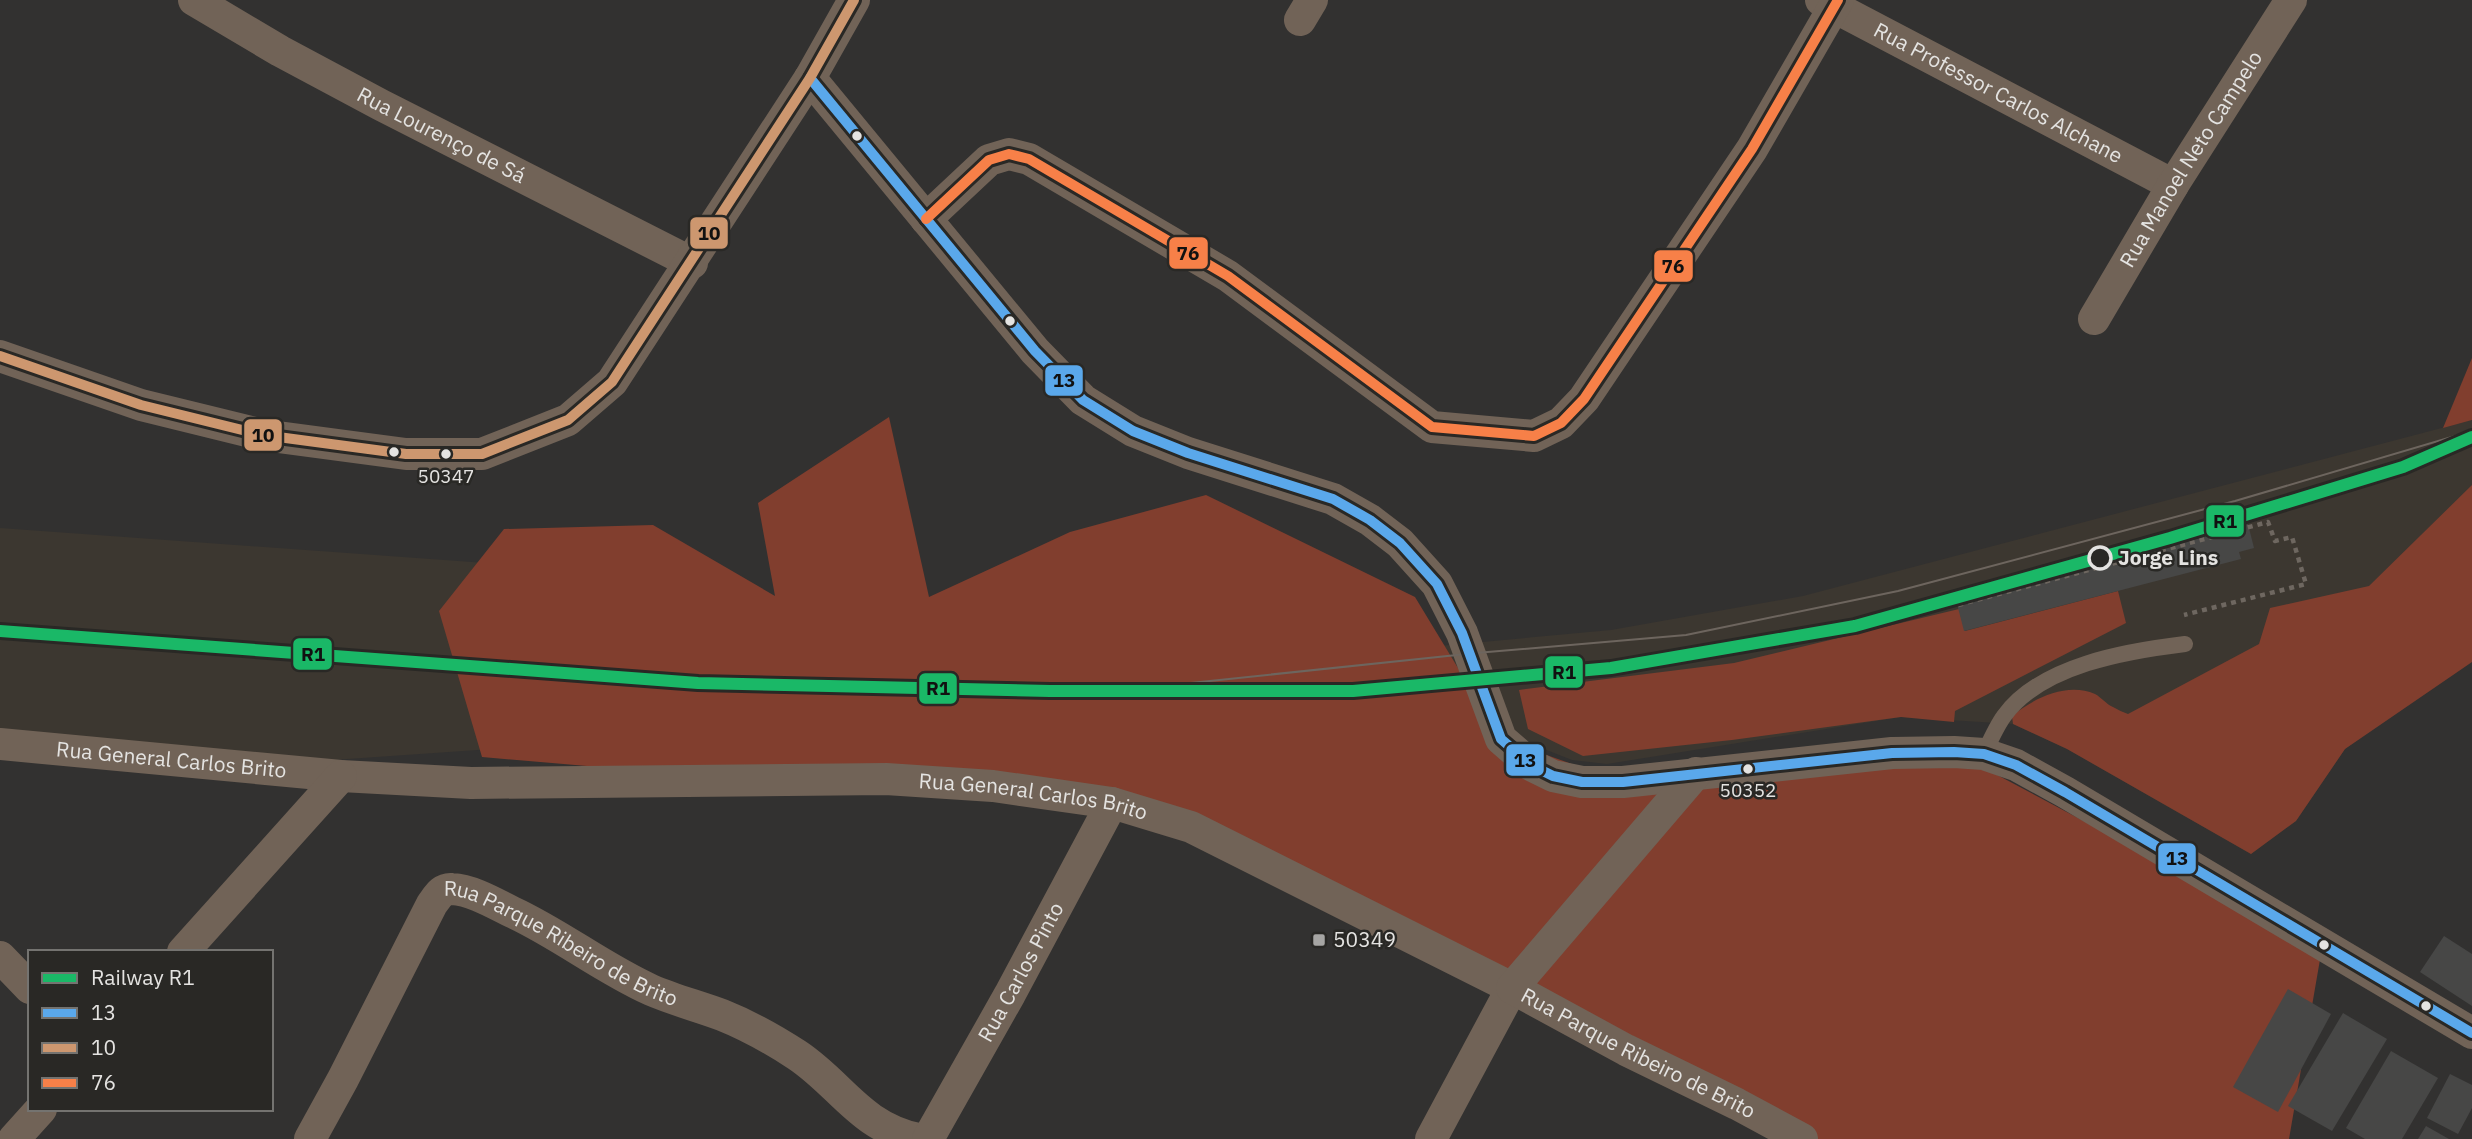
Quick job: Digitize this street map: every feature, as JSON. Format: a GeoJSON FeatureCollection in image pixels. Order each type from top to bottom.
{"type":"FeatureCollection","features":[{"type":"Feature","properties":{"kind":"street","name":"Rua Lourenço de Sá"},"geometry":{"type":"LineString","coordinates":[[194,0],[302,63],[692,263]]}},
{"type":"Feature","properties":{"kind":"street"},"geometry":{"type":"LineString","coordinates":[[0,356],[141,405],[263,435],[406,454],[482,454],[568,421],[612,382],[810,78],[853,0]]}},
{"type":"Feature","properties":{"kind":"street","name":"Rua Manoel Neto Campelo"},"geometry":{"type":"LineString","coordinates":[[2094,319],[2173,185],[2291,0]]}},
{"type":"Feature","properties":{"kind":"street"},"geometry":{"type":"LineString","coordinates":[[926,219],[989,160],[1009,154],[1029,159],[1228,276],[1432,427],[1534,436],[1561,423],[1584,399],[1752,149],[1831,3]]}},
{"type":"Feature","properties":{"kind":"street","name":"Rua Professor Carlos Alchane"},"geometry":{"type":"LineString","coordinates":[[1831,3],[2173,185]]}},
{"type":"Feature","properties":{"kind":"street"},"geometry":{"type":"LineString","coordinates":[[810,78],[1035,351],[1083,400],[1133,431],[1188,453],[1333,499],[1370,520],[1400,543],[1437,584],[1462,632],[1501,739],[1531,765],[1553,776],[1582,782],[1623,782],[1892,753],[1984,754],[2016,765],[2065,792],[2472,1033]]}},
{"type":"Feature","properties":{"kind":"street","name":"Rua General Carlos Brito"},"geometry":{"type":"LineString","coordinates":[[0,744],[341,776],[471,783],[886,779],[993,786],[1112,803],[1191,827],[1512,988]]}},
{"type":"Feature","properties":{"kind":"street"},"geometry":{"type":"LineString","coordinates":[[1431,1139],[1512,988],[1696,773]]}},
{"type":"Feature","properties":{"kind":"street"},"geometry":{"type":"LineString","coordinates":[[185,950],[341,776]]}},
{"type":"Feature","properties":{"kind":"street","name":"Rua Carlos Pinto"},"geometry":{"type":"LineString","coordinates":[[928,1139],[1010,994],[1112,803]]}},
{"type":"Feature","properties":{"kind":"street","name":"Rua Parque Ribeiro de Brito"},"geometry":{"type":"LineString","coordinates":[[310,1139],[432,904],[446,889],[478,896],[525,918],[610,969],[652,990],[725,1016],[771,1040],[799,1056],[850,1103],[876,1122],[903,1136],[918,1139]]}},
{"type":"Feature","properties":{"kind":"street"},"geometry":{"type":"LineString","coordinates":[[0,957],[28,986]]}},
{"type":"Feature","properties":{"kind":"street","name":"Rua Parque Ribeiro de Brito"},"geometry":{"type":"LineString","coordinates":[[1512,988],[1626,1050],[1802,1139]]}},
{"type":"Feature","properties":{"kind":"street"},"geometry":{"type":"LineString","coordinates":[[14,1139],[39,1111]]}},
{"type":"Feature","properties":{"kind":"lane"},"geometry":{"type":"LineString","coordinates":[[1984,754],[2003,717],[2011,708],[2026,694],[2067,670],[2111,656],[2185,644]]}},
{"type":"Feature","properties":{"kind":"path"},"geometry":{"type":"LineString","coordinates":[[1958,605],[2268,522],[2275,541],[2292,537],[2306,584],[2293,589]]}},
{"type":"Feature","properties":{"kind":"shaded area"},"geometry":{"type":"Polygon","coordinates":[[[2472,358],[2472,420],[2443,428],[2472,358]]]}},
{"type":"Feature","properties":{"kind":"shaded area"},"geometry":{"type":"Polygon","coordinates":[[[889,417],[929,597],[1070,532],[1206,495],[1415,597],[1501,739],[1623,782],[1954,752],[2322,948],[2289,1139],[1778,1139],[1147,814],[482,757],[439,611],[504,529],[653,525],[775,596],[758,503],[889,417]]]}},
{"type":"Feature","properties":{"kind":"shaded area"},"geometry":{"type":"Polygon","coordinates":[[[2472,420],[2472,655],[2345,749],[2296,821],[2251,854],[2067,749],[2013,724],[1901,717],[1607,764],[1572,760],[1516,735],[1253,807],[593,742],[333,760],[0,730],[0,528],[693,578],[785,672],[1417,648],[1611,630],[1803,596],[2472,420]]]}},
{"type":"Feature","properties":{"kind":"shaded area"},"geometry":{"type":"Polygon","coordinates":[[[2472,485],[2472,662],[2345,749],[2296,821],[2251,854],[2067,749],[2013,724],[2012,716],[2030,703],[2051,694],[2073,690],[2095,694],[2110,706],[2128,714],[2259,644],[2270,608],[2369,586],[2472,485]]]}},
{"type":"Feature","properties":{"kind":"shaded area"},"geometry":{"type":"Polygon","coordinates":[[[2118,591],[2126,623],[1955,711],[1954,722],[1901,717],[1732,740],[1583,756],[1528,729],[1519,690],[1734,663],[1959,609],[1965,631],[2118,591]]]}},
{"type":"Feature","properties":{"kind":"building","name":"Jorge Lins"},"geometry":{"type":"Polygon","coordinates":[[[2248,524],[2254,548],[2239,552],[2241,559],[1964,631],[1956,600],[2248,524]]]}},
{"type":"Feature","properties":{"kind":"building"},"geometry":{"type":"Polygon","coordinates":[[[2444,936],[2472,954],[2472,1006],[2420,972],[2444,936]]]}},
{"type":"Feature","properties":{"kind":"building"},"geometry":{"type":"Polygon","coordinates":[[[2288,989],[2331,1014],[2278,1112],[2233,1087],[2288,989]]]}},
{"type":"Feature","properties":{"kind":"building"},"geometry":{"type":"Polygon","coordinates":[[[2343,1013],[2387,1039],[2332,1131],[2288,1106],[2343,1013]]]}},
{"type":"Feature","properties":{"kind":"building"},"geometry":{"type":"Polygon","coordinates":[[[2391,1051],[2438,1078],[2402,1139],[2365,1139],[2346,1128],[2391,1051]]]}},
{"type":"Feature","properties":{"kind":"building"},"geometry":{"type":"Polygon","coordinates":[[[2450,1074],[2472,1085],[2472,1108],[2458,1134],[2427,1118],[2450,1074]]]}},
{"type":"Feature","properties":{"kind":"building"},"geometry":{"type":"Polygon","coordinates":[[[2426,1126],[2449,1139],[2418,1139],[2426,1126]]]}},
{"type":"Feature","properties":{"kind":"tram line"},"geometry":{"type":"LineString","coordinates":[[1114,691],[1476,653],[1686,635],[1898,591],[2235,501],[2472,431]]}},
{"type":"Feature","properties":{"kind":"rail line","name":"R1"},"geometry":{"type":"LineString","coordinates":[[0,631],[698,683],[1050,691],[1353,691],[1611,668],[1855,626],[2170,538],[2403,467],[2472,437]]}},
{"type":"Feature","properties":{"kind":"transit line","name":"10"},"geometry":{"type":"LineString","coordinates":[[0,356],[141,405],[263,435],[406,454],[482,454],[568,420],[612,382],[810,78],[854,0]]}},
{"type":"Feature","properties":{"kind":"transit line","name":"76"},"geometry":{"type":"LineString","coordinates":[[926,219],[989,160],[1009,154],[1029,159],[1228,276],[1432,427],[1534,436],[1561,423],[1584,399],[1752,149],[1838,0]]}},
{"type":"Feature","properties":{"kind":"transit line","name":"13"},"geometry":{"type":"LineString","coordinates":[[810,78],[1035,351],[1083,400],[1133,431],[1188,453],[1333,499],[1370,520],[1400,543],[1437,584],[1462,633],[1501,739],[1531,765],[1553,776],[1582,782],[1623,782],[1892,753],[1984,754],[2016,765],[2065,792],[2472,1033]]}},
{"type":"Feature","properties":{"kind":"place","name":"50347"},"geometry":{"type":"Point","coordinates":[446,454]}},
{"type":"Feature","properties":{"kind":"place","name":"Jorge Lins"},"geometry":{"type":"Point","coordinates":[2100,558]}},
{"type":"Feature","properties":{"kind":"place","name":"50352"},"geometry":{"type":"Point","coordinates":[1748,769]}},
{"type":"Feature","properties":{"kind":"place","name":"50349"},"geometry":{"type":"Point","coordinates":[1319,940]}}]}
